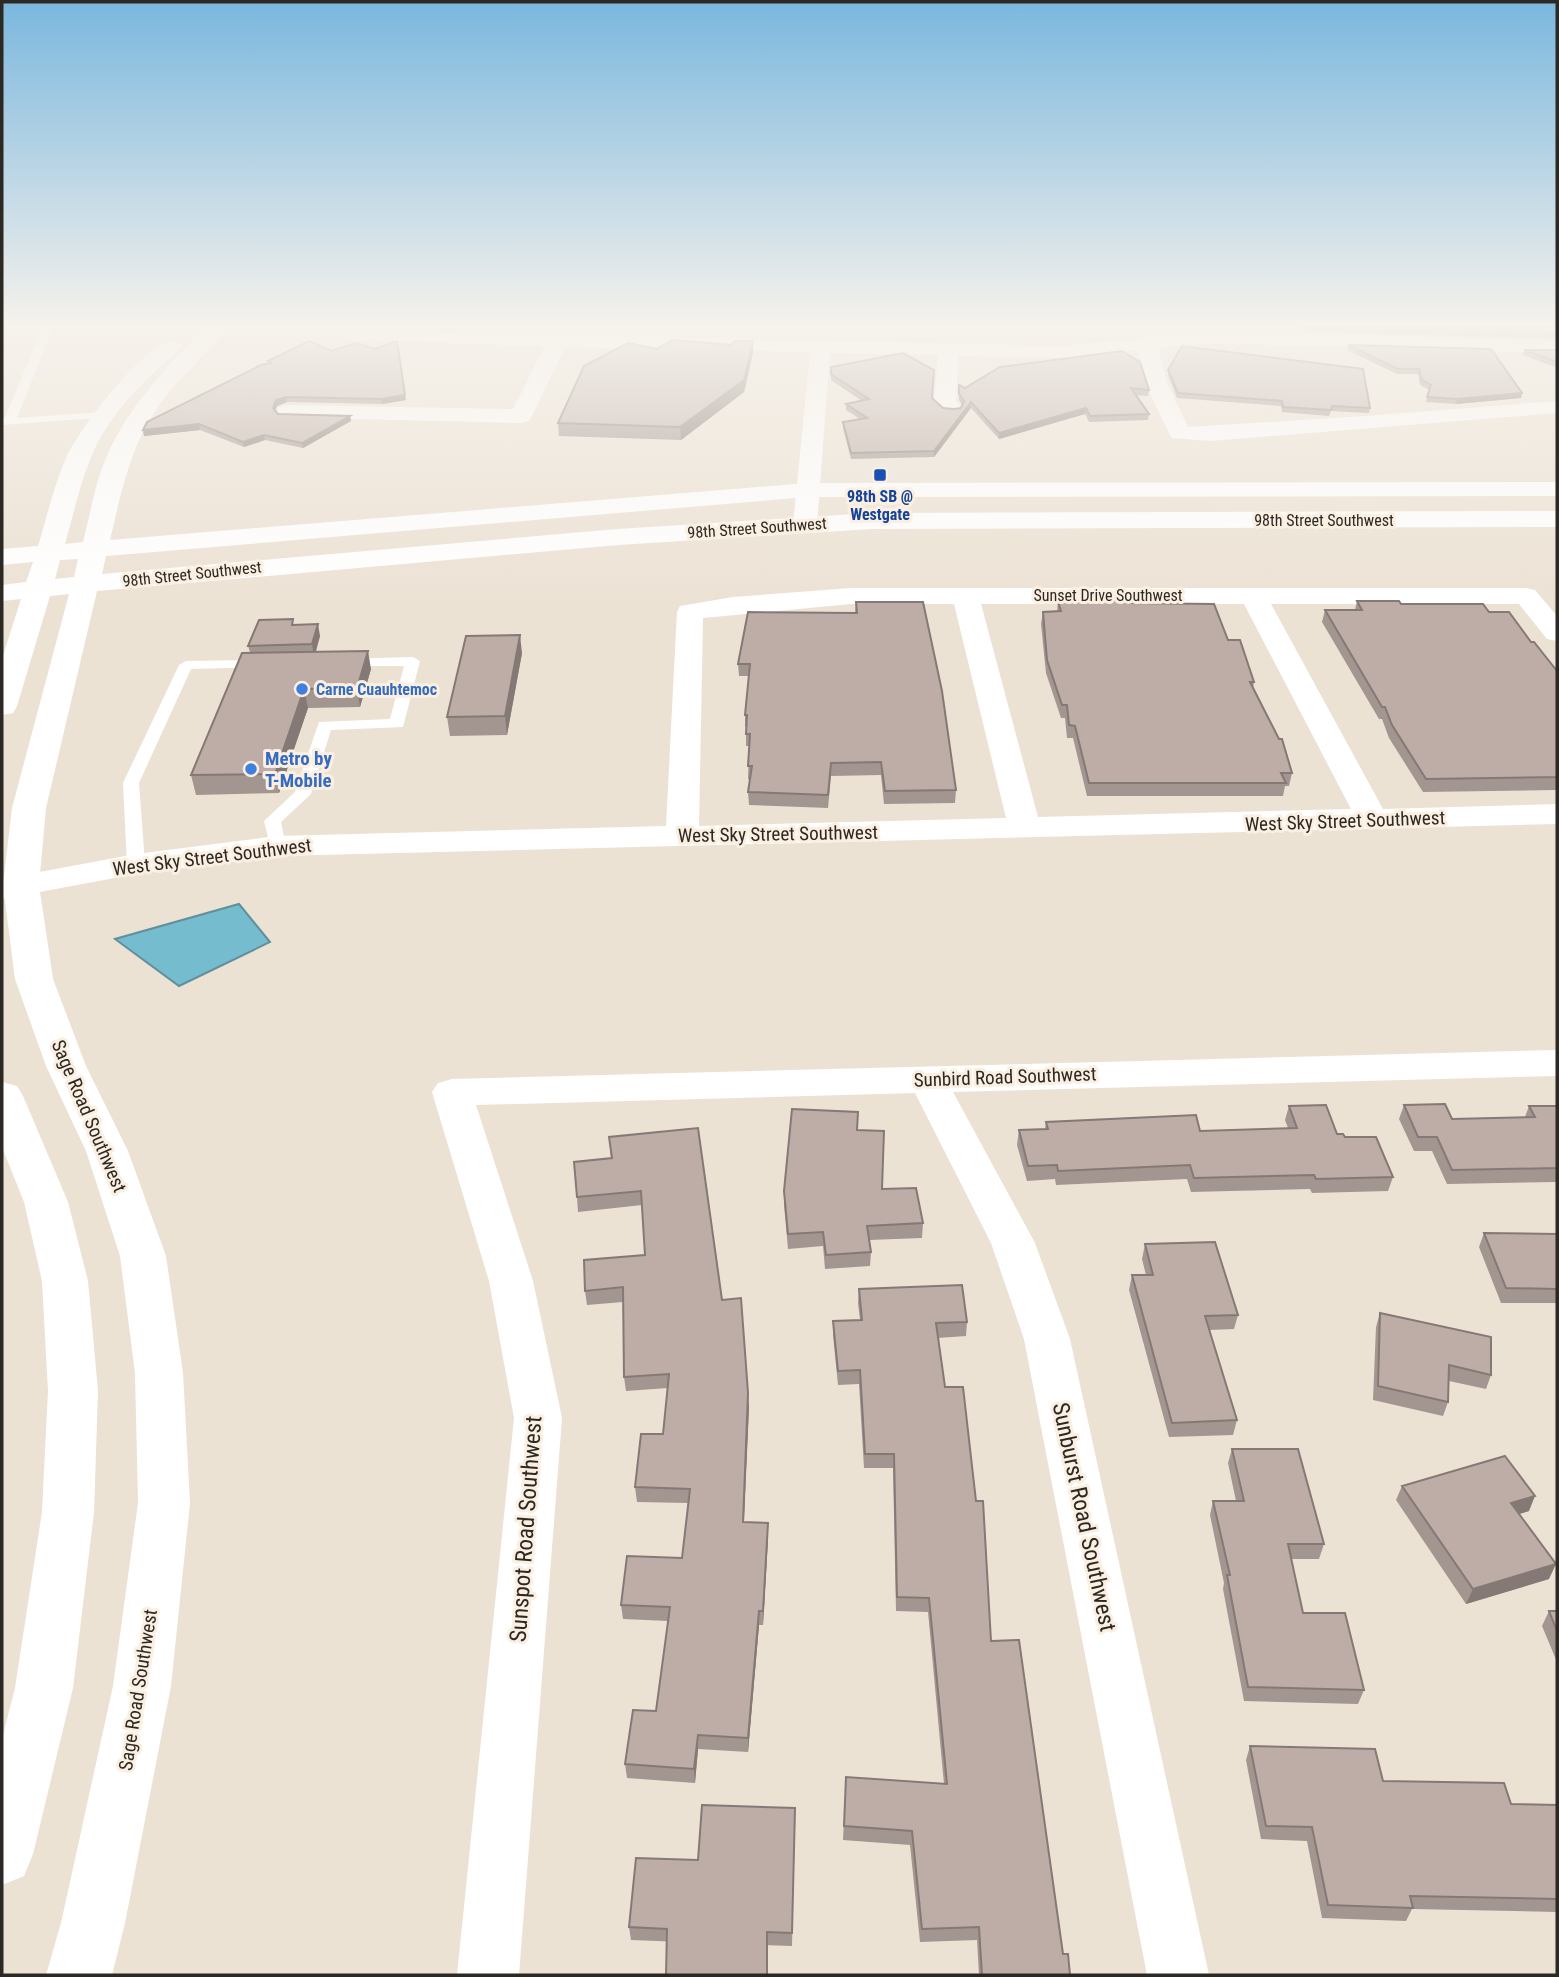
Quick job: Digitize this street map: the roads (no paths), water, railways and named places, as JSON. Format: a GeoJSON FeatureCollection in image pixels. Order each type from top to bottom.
{"type":"FeatureCollection","features":[{"type":"Feature","properties":{"kind":"street"},"geometry":{"type":"LineString","coordinates":[[2,706],[35,590],[78,458],[103,416]]}},
{"type":"Feature","properties":{"kind":"street","name":"Sage Road Southwest"},"geometry":{"type":"LineString","coordinates":[[79,1975],[93,1923],[142,1686],[164,1503],[159,1373],[143,1255],[107,1151],[66,1066],[34,979],[11,887],[117,459],[129,433],[141,416]]}},
{"type":"Feature","properties":{"kind":"street"},"geometry":{"type":"LineString","coordinates":[[805,525],[814,416]]}},
{"type":"Feature","properties":{"kind":"street"},"geometry":{"type":"LineString","coordinates":[[1172,416],[1180,433],[1446,416]]}},
{"type":"Feature","properties":{"kind":"street"},"geometry":{"type":"LineString","coordinates":[[1530,416],[1548,428]]}},
{"type":"Feature","properties":{"kind":"street","name":"98th Street Southwest"},"geometry":{"type":"LineString","coordinates":[[88,569],[131,559],[390,533],[414,522],[808,490],[1557,489]]}},
{"type":"Feature","properties":{"kind":"street","name":"98th Street Southwest"},"geometry":{"type":"LineString","coordinates":[[88,569],[208,572],[604,538],[884,521],[1557,519]]}},
{"type":"Feature","properties":{"kind":"street"},"geometry":{"type":"LineString","coordinates":[[2,557],[46,558],[88,569]]}},
{"type":"Feature","properties":{"kind":"street"},"geometry":{"type":"LineString","coordinates":[[2,573],[46,558]]}},
{"type":"Feature","properties":{"kind":"street"},"geometry":{"type":"LineString","coordinates":[[2,593],[35,590],[88,569]]}},
{"type":"Feature","properties":{"kind":"street"},"geometry":{"type":"LineString","coordinates":[[965,594],[1025,829]]}},
{"type":"Feature","properties":{"kind":"street","name":"Sunset Drive Southwest"},"geometry":{"type":"LineString","coordinates":[[682,835],[690,612],[733,605],[851,596],[1526,596],[1557,633]]}},
{"type":"Feature","properties":{"kind":"street"},"geometry":{"type":"LineString","coordinates":[[1253,596],[1373,820]]}},
{"type":"Feature","properties":{"kind":"street","name":"West Sky Street Southwest"},"geometry":{"type":"LineString","coordinates":[[11,887],[136,864],[277,846],[1557,814]]}},
{"type":"Feature","properties":{"kind":"street","name":"Sunbird Road Southwest"},"geometry":{"type":"LineString","coordinates":[[452,1092],[1557,1063]]}},
{"type":"Feature","properties":{"kind":"street","name":"Sunburst Road Southwest"},"geometry":{"type":"LineString","coordinates":[[927,1079],[1013,1243],[1047,1339],[1178,1975]]}},
{"type":"Feature","properties":{"kind":"street","name":"Sunspot Road Southwest"},"geometry":{"type":"LineString","coordinates":[[452,1092],[511,1281],[538,1418],[488,1975]]}},
{"type":"Feature","properties":{"kind":"street"},"geometry":{"type":"LineString","coordinates":[[2,1854],[44,1688],[68,1512],[73,1391],[65,1281],[46,1202],[7,1127]]}},
{"type":"Feature","properties":{"kind":"lane"},"geometry":{"type":"LineString","coordinates":[[6,421],[83,416]]}},
{"type":"Feature","properties":{"kind":"lane"},"geometry":{"type":"LineString","coordinates":[[277,846],[272,821],[303,794],[325,725],[397,724],[413,661],[333,662]]}},
{"type":"Feature","properties":{"kind":"lane"},"geometry":{"type":"LineString","coordinates":[[136,864],[131,782],[186,665],[280,663]]}},
{"type":"Feature","properties":{"kind":"water"},"geometry":{"type":"Polygon","coordinates":[[[239,904],[270,942],[179,986],[115,939],[239,904]]]}},
{"type":"Feature","properties":{"kind":"place","name":"98th SB @ Westgate"},"geometry":{"type":"Point","coordinates":[880,475]}},
{"type":"Feature","properties":{"kind":"place","name":"Carne Cuauhtemoc"},"geometry":{"type":"Point","coordinates":[302,689]}},
{"type":"Feature","properties":{"kind":"place","name":"Metro by T-Mobile"},"geometry":{"type":"Point","coordinates":[251,769]}}]}
